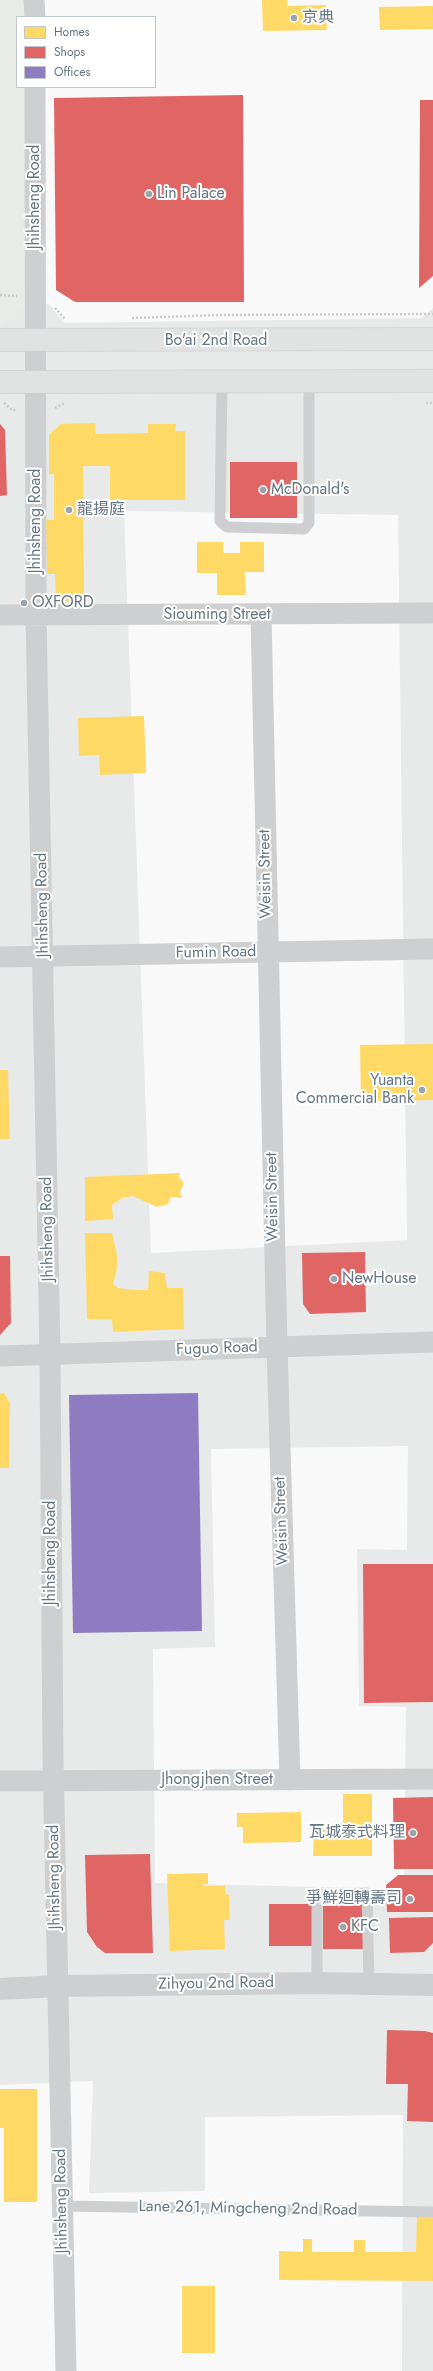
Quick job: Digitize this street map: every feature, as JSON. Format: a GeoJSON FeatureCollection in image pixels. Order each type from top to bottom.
{"type":"FeatureCollection","features":[{"type":"Feature","properties":{"kind":"main road","name":"Bo'ai 2nd Road"},"geometry":{"type":"LineString","coordinates":[[0,340],[433,340]]}},
{"type":"Feature","properties":{"kind":"main road"},"geometry":{"type":"LineString","coordinates":[[0,382],[433,381]]}},
{"type":"Feature","properties":{"kind":"street"},"geometry":{"type":"LineString","coordinates":[[34,0],[34,16]]}},
{"type":"Feature","properties":{"kind":"street","name":"Jhihsheng Road"},"geometry":{"type":"LineString","coordinates":[[35,88],[36,615],[44,956],[50,1355],[53,1781],[66,2371]]}},
{"type":"Feature","properties":{"kind":"street","name":"Siouming Street"},"geometry":{"type":"LineString","coordinates":[[0,615],[261,615],[433,613]]}},
{"type":"Feature","properties":{"kind":"street","name":"Weisin Street"},"geometry":{"type":"LineString","coordinates":[[261,615],[267,952],[290,1780]]}},
{"type":"Feature","properties":{"kind":"street","name":"Fumin Road"},"geometry":{"type":"LineString","coordinates":[[0,957],[433,949]]}},
{"type":"Feature","properties":{"kind":"street","name":"Fuguo Road"},"geometry":{"type":"LineString","coordinates":[[0,1356],[433,1342]]}},
{"type":"Feature","properties":{"kind":"street","name":"Jhongjhen Street"},"geometry":{"type":"LineString","coordinates":[[0,1781],[433,1779]]}},
{"type":"Feature","properties":{"kind":"street","name":"Zihyou 2nd Road"},"geometry":{"type":"LineString","coordinates":[[0,1989],[58,1986],[317,1983],[433,1985]]}},
{"type":"Feature","properties":{"kind":"lane"},"geometry":{"type":"LineString","coordinates":[[222,382],[220,520],[227,527],[304,529],[309,523],[309,382]]}},
{"type":"Feature","properties":{"kind":"lane"},"geometry":{"type":"LineString","coordinates":[[317,1983],[317,1895],[367,1893],[369,1983]]}},
{"type":"Feature","properties":{"kind":"lane","name":"Lane 261, Mingcheng 2nd Road"},"geometry":{"type":"LineString","coordinates":[[62,2206],[433,2212]]}},
{"type":"Feature","properties":{"kind":"path"},"geometry":{"type":"LineString","coordinates":[[50,303],[65,320],[70,320]]}},
{"type":"Feature","properties":{"kind":"path"},"geometry":{"type":"LineString","coordinates":[[125,318],[221,315],[433,314]]}},
{"type":"Feature","properties":{"kind":"path"},"geometry":{"type":"LineString","coordinates":[[0,400],[12,410]]}},
{"type":"Feature","properties":{"kind":"shaded area"},"geometry":{"type":"Polygon","coordinates":[[[0,0],[25,0],[25,16],[16,16],[16,88],[25,88],[26,303],[0,324],[0,0]]]}},
{"type":"Feature","properties":{"kind":"shaded area"},"geometry":{"type":"Polygon","coordinates":[[[26,303],[49,304],[65,323],[422,318],[433,308],[433,2371],[402,2371],[403,2115],[205,2117],[205,2191],[89,2193],[93,2081],[0,2085],[0,324],[26,303]],[[124,511],[151,1253],[407,1240],[398,515],[124,511]],[[408,1446],[211,1449],[215,1647],[153,1649],[155,1883],[404,1889],[406,1707],[359,1706],[357,1549],[407,1550],[408,1446]]]}},
{"type":"Feature","properties":{"kind":"building: Homes","name":"京典"},"geometry":{"type":"Polygon","coordinates":[[[262,0],[287,0],[287,6],[326,5],[327,30],[263,31],[262,0]]]}},
{"type":"Feature","properties":{"kind":"building: Homes","name":"京典"},"geometry":{"type":"Polygon","coordinates":[[[433,6],[433,29],[380,30],[379,7],[433,6]]]}},
{"type":"Feature","properties":{"kind":"building: Homes","name":"龍揚庭"},"geometry":{"type":"Polygon","coordinates":[[[95,423],[95,434],[148,433],[148,424],[176,424],[175,431],[185,431],[185,500],[110,500],[110,466],[83,466],[84,600],[68,602],[56,594],[55,574],[47,574],[46,520],[54,520],[54,474],[49,474],[49,435],[61,424],[95,423]]]}},
{"type":"Feature","properties":{"kind":"building: Homes"},"geometry":{"type":"Polygon","coordinates":[[[197,542],[223,542],[223,553],[240,553],[240,542],[264,542],[264,572],[245,572],[246,595],[217,595],[217,573],[197,573],[197,542]]]}},
{"type":"Feature","properties":{"kind":"building: Homes"},"geometry":{"type":"Polygon","coordinates":[[[144,716],[146,773],[100,775],[99,755],[79,756],[78,718],[144,716]]]}},
{"type":"Feature","properties":{"kind":"building: Homes"},"geometry":{"type":"Polygon","coordinates":[[[433,1044],[433,1100],[361,1101],[360,1045],[433,1044]]]}},
{"type":"Feature","properties":{"kind":"building: Homes"},"geometry":{"type":"Polygon","coordinates":[[[0,1070],[8,1070],[10,1139],[0,1139],[0,1070]]]}},
{"type":"Feature","properties":{"kind":"building: Homes"},"geometry":{"type":"Polygon","coordinates":[[[180,1173],[179,1178],[183,1181],[183,1186],[180,1191],[182,1198],[171,1197],[168,1204],[157,1207],[133,1196],[122,1198],[112,1205],[113,1219],[85,1221],[85,1177],[180,1173]]]}},
{"type":"Feature","properties":{"kind":"building: Homes"},"geometry":{"type":"Polygon","coordinates":[[[85,1233],[112,1233],[117,1255],[117,1268],[113,1284],[118,1288],[148,1290],[149,1271],[165,1273],[167,1288],[183,1288],[184,1329],[113,1332],[112,1319],[87,1319],[85,1233]]]}},
{"type":"Feature","properties":{"kind":"building: Homes"},"geometry":{"type":"Polygon","coordinates":[[[4,1393],[10,1403],[9,1468],[0,1468],[0,1394],[4,1393]]]}},
{"type":"Feature","properties":{"kind":"building: Homes"},"geometry":{"type":"Polygon","coordinates":[[[343,1794],[372,1794],[372,1856],[313,1856],[314,1828],[343,1828],[343,1794]]]}},
{"type":"Feature","properties":{"kind":"building: Homes"},"geometry":{"type":"Polygon","coordinates":[[[301,1812],[301,1842],[243,1843],[243,1827],[237,1827],[237,1813],[301,1812]]]}},
{"type":"Feature","properties":{"kind":"building: Homes"},"geometry":{"type":"Polygon","coordinates":[[[208,1873],[208,1884],[203,1884],[203,1886],[225,1886],[225,1895],[229,1894],[230,1920],[224,1920],[225,1949],[170,1951],[167,1874],[208,1873]]]}},
{"type":"Feature","properties":{"kind":"building: Homes"},"geometry":{"type":"Polygon","coordinates":[[[0,2089],[37,2089],[37,2202],[4,2202],[4,2128],[0,2128],[0,2089]]]}},
{"type":"Feature","properties":{"kind":"building: Homes"},"geometry":{"type":"Polygon","coordinates":[[[417,2217],[433,2217],[433,2281],[279,2280],[279,2251],[303,2252],[303,2239],[312,2239],[312,2252],[354,2252],[354,2240],[365,2240],[365,2252],[416,2252],[417,2217]]]}},
{"type":"Feature","properties":{"kind":"building: Homes"},"geometry":{"type":"Polygon","coordinates":[[[182,2286],[215,2286],[215,2353],[182,2353],[182,2286]]]}},
{"type":"Feature","properties":{"kind":"building: Shops","name":"Lin Palace"},"geometry":{"type":"Polygon","coordinates":[[[243,95],[244,302],[75,302],[56,290],[54,98],[243,95]]]}},
{"type":"Feature","properties":{"kind":"building: Shops"},"geometry":{"type":"Polygon","coordinates":[[[420,100],[433,100],[433,276],[419,288],[420,100]]]}},
{"type":"Feature","properties":{"kind":"building: Shops"},"geometry":{"type":"Polygon","coordinates":[[[0,424],[5,430],[7,495],[0,496],[0,424]]]}},
{"type":"Feature","properties":{"kind":"building: Shops","name":"McDonald's"},"geometry":{"type":"Polygon","coordinates":[[[230,462],[297,462],[297,518],[230,518],[230,462]]]}},
{"type":"Feature","properties":{"kind":"building: Shops","name":"NewHouse"},"geometry":{"type":"Polygon","coordinates":[[[365,1252],[366,1312],[310,1314],[303,1304],[302,1253],[365,1252]]]}},
{"type":"Feature","properties":{"kind":"building: Shops"},"geometry":{"type":"Polygon","coordinates":[[[0,1256],[10,1256],[11,1323],[0,1335],[0,1256]]]}},
{"type":"Feature","properties":{"kind":"building: Shops"},"geometry":{"type":"Polygon","coordinates":[[[363,1564],[433,1564],[433,1702],[364,1703],[363,1564]]]}},
{"type":"Feature","properties":{"kind":"building: Shops","name":"瓦城泰式料理"},"geometry":{"type":"Polygon","coordinates":[[[433,1797],[433,1869],[394,1869],[393,1798],[433,1797]]]}},
{"type":"Feature","properties":{"kind":"building: Shops"},"geometry":{"type":"Polygon","coordinates":[[[150,1854],[153,1953],[105,1953],[97,1947],[87,1932],[85,1855],[150,1854]]]}},
{"type":"Feature","properties":{"kind":"building: Shops","name":"爭鮮迴轉壽司"},"geometry":{"type":"Polygon","coordinates":[[[398,1875],[433,1875],[433,1912],[387,1912],[386,1885],[398,1875]]]}},
{"type":"Feature","properties":{"kind":"building: Shops"},"geometry":{"type":"Polygon","coordinates":[[[269,1904],[313,1904],[314,1946],[269,1946],[269,1904]]]}},
{"type":"Feature","properties":{"kind":"building: Shops","name":"KFC"},"geometry":{"type":"Polygon","coordinates":[[[363,1905],[363,1949],[323,1949],[323,1906],[363,1905]]]}},
{"type":"Feature","properties":{"kind":"building: Shops"},"geometry":{"type":"Polygon","coordinates":[[[433,1917],[433,1943],[424,1952],[390,1953],[389,1918],[433,1917]]]}},
{"type":"Feature","properties":{"kind":"building: Shops"},"geometry":{"type":"Polygon","coordinates":[[[387,2030],[425,2031],[433,2033],[433,2122],[407,2121],[408,2084],[386,2084],[387,2030]]]}},
{"type":"Feature","properties":{"kind":"building: Offices"},"geometry":{"type":"Polygon","coordinates":[[[198,1393],[202,1631],[73,1633],[69,1395],[198,1393]]]}},
{"type":"Feature","properties":{"kind":"place","name":"京典"},"geometry":{"type":"Point","coordinates":[294,18]}},
{"type":"Feature","properties":{"kind":"place","name":"Lin Palace"},"geometry":{"type":"Point","coordinates":[149,194]}},
{"type":"Feature","properties":{"kind":"place","name":"McDonald's"},"geometry":{"type":"Point","coordinates":[263,490]}},
{"type":"Feature","properties":{"kind":"place","name":"龍揚庭"},"geometry":{"type":"Point","coordinates":[69,510]}},
{"type":"Feature","properties":{"kind":"place","name":"OXFORD"},"geometry":{"type":"Point","coordinates":[24,603]}},
{"type":"Feature","properties":{"kind":"place","name":"Yuanta Commercial Bank"},"geometry":{"type":"Point","coordinates":[422,1090]}},
{"type":"Feature","properties":{"kind":"place","name":"NewHouse"},"geometry":{"type":"Point","coordinates":[334,1279]}},
{"type":"Feature","properties":{"kind":"place","name":"瓦城泰式料理"},"geometry":{"type":"Point","coordinates":[413,1833]}},
{"type":"Feature","properties":{"kind":"place","name":"爭鮮迴轉壽司"},"geometry":{"type":"Point","coordinates":[410,1899]}},
{"type":"Feature","properties":{"kind":"place","name":"KFC"},"geometry":{"type":"Point","coordinates":[343,1927]}}]}
